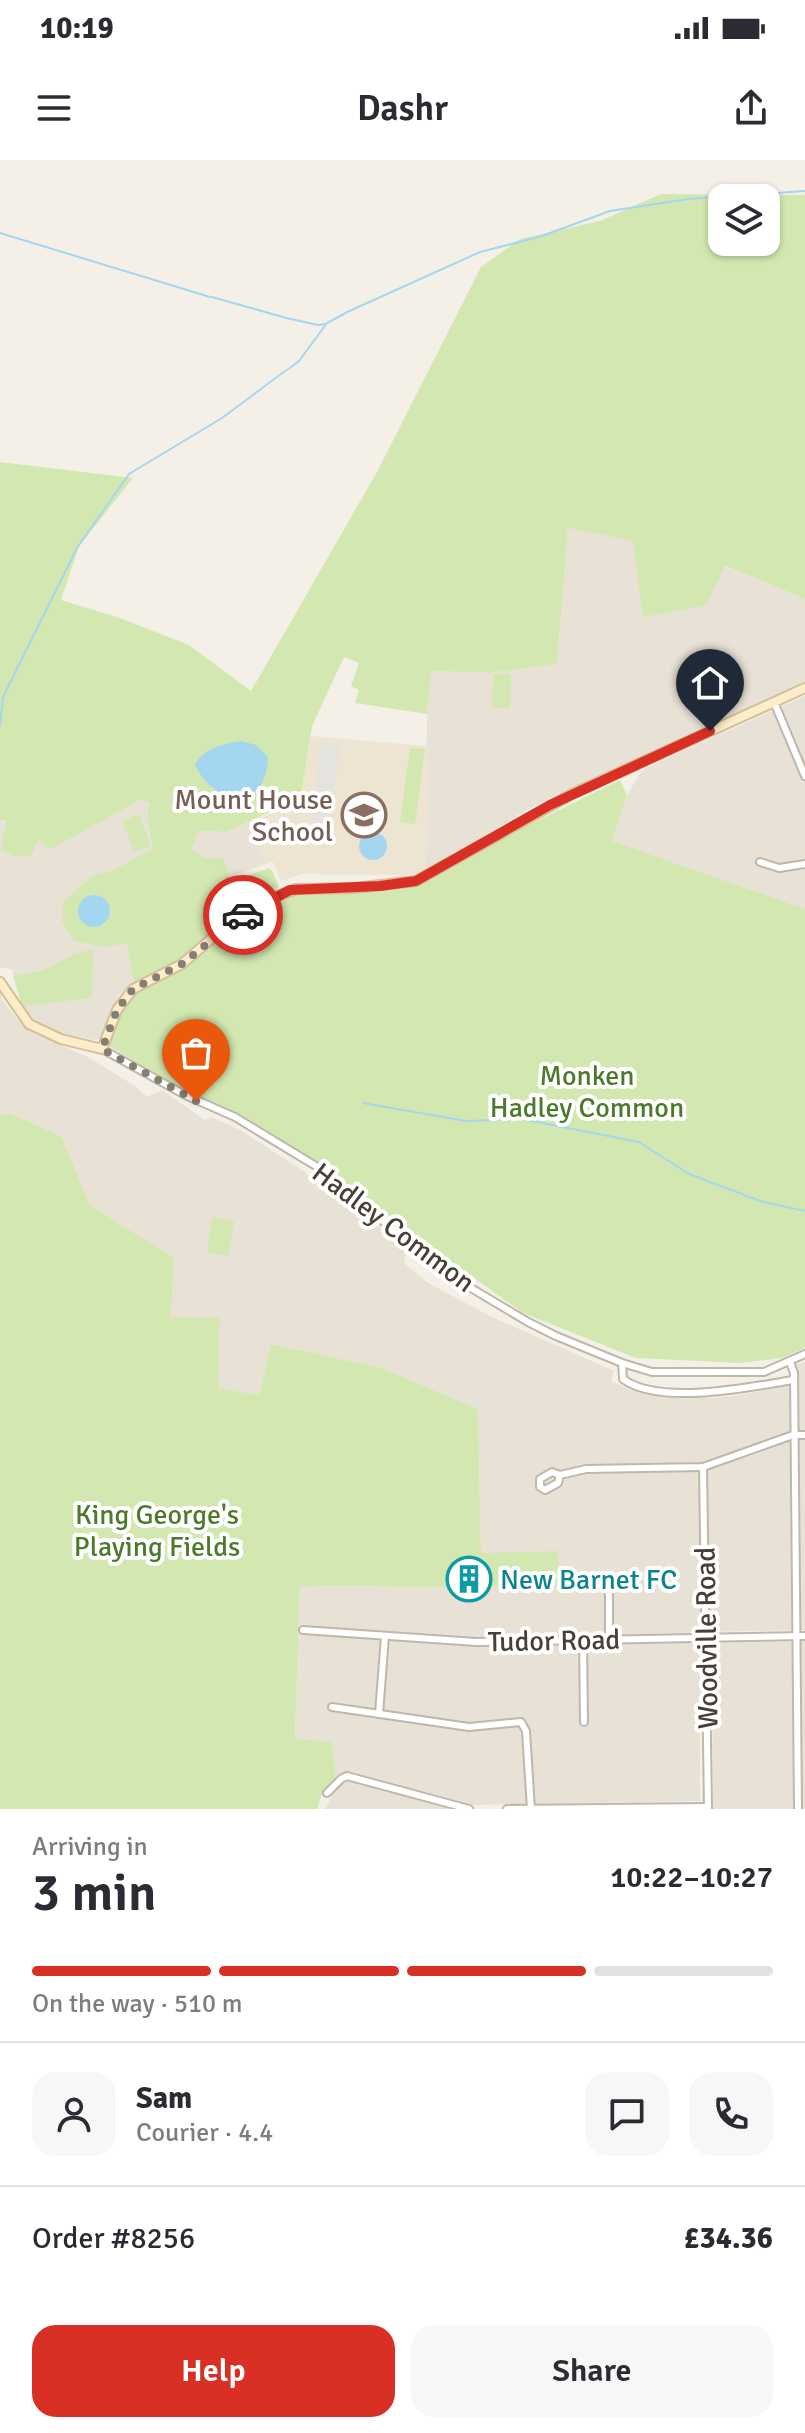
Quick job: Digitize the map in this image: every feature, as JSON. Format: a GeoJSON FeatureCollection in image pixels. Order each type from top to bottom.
{"type":"FeatureCollection","features":[{"type":"Feature","properties":{"kind":"street"},"geometry":{"type":"LineString","coordinates":[[0,982],[29,1024],[61,1039],[102,1049],[117,1010],[133,989],[182,964],[219,932],[269,899],[296,889],[367,887],[416,881],[572,794],[805,688]]}},
{"type":"Feature","properties":{"kind":"street"},"geometry":{"type":"LineString","coordinates":[[774,702],[805,776]]}},
{"type":"Feature","properties":{"kind":"street"},"geometry":{"type":"LineString","coordinates":[[760,862],[779,868],[805,864]]}},
{"type":"Feature","properties":{"kind":"street","name":"Hadley Common"},"geometry":{"type":"LineString","coordinates":[[102,1049],[185,1095],[222,1110],[324,1171],[412,1247],[452,1277],[543,1330],[652,1372],[764,1372],[805,1354]]}},
{"type":"Feature","properties":{"kind":"street"},"geometry":{"type":"LineString","coordinates":[[790,1362],[793,1380],[798,1809]]}},
{"type":"Feature","properties":{"kind":"street"},"geometry":{"type":"LineString","coordinates":[[622,1363],[623,1379],[646,1389],[708,1392],[793,1380]]}},
{"type":"Feature","properties":{"kind":"street"},"geometry":{"type":"LineString","coordinates":[[560,1475],[586,1469],[703,1467],[793,1435],[805,1435]]}},
{"type":"Feature","properties":{"kind":"street","name":"Woodville Road"},"geometry":{"type":"LineString","coordinates":[[703,1467],[708,1808]]}},
{"type":"Feature","properties":{"kind":"street"},"geometry":{"type":"LineString","coordinates":[[588,1581],[610,1586],[609,1639]]}},
{"type":"Feature","properties":{"kind":"street","name":"Tudor Road"},"geometry":{"type":"LineString","coordinates":[[303,1630],[476,1642],[805,1636]]}},
{"type":"Feature","properties":{"kind":"street"},"geometry":{"type":"LineString","coordinates":[[379,1714],[385,1636]]}},
{"type":"Feature","properties":{"kind":"street"},"geometry":{"type":"LineString","coordinates":[[583,1639],[584,1722]]}},
{"type":"Feature","properties":{"kind":"street"},"geometry":{"type":"LineString","coordinates":[[332,1707],[469,1727],[521,1722],[526,1731],[531,1809]]}},
{"type":"Feature","properties":{"kind":"street"},"geometry":{"type":"LineString","coordinates":[[573,1712],[583,1712]]}},
{"type":"Feature","properties":{"kind":"street"},"geometry":{"type":"LineString","coordinates":[[327,1793],[335,1783],[347,1776],[469,1809]]}},
{"type":"Feature","properties":{"kind":"street"},"geometry":{"type":"LineString","coordinates":[[507,1809],[708,1808]]}},
{"type":"Feature","properties":{"kind":"shaded area"},"geometry":{"type":"Polygon","coordinates":[[[568,527],[724,566],[805,599],[805,683],[582,783],[523,812],[449,859],[426,868],[430,671],[488,673],[557,664],[568,527]]]}},
{"type":"Feature","properties":{"kind":"shaded area"},"geometry":{"type":"Polygon","coordinates":[[[805,696],[805,909],[611,841],[627,795],[642,770],[805,696]]]}},
{"type":"Feature","properties":{"kind":"shaded area","name":"Mount House School"},"geometry":{"type":"Polygon","coordinates":[[[311,736],[427,746],[426,868],[416,875],[302,874],[281,881],[273,862],[266,864],[249,822],[300,803],[311,736]]]}},
{"type":"Feature","properties":{"kind":"shaded area"},"geometry":{"type":"Polygon","coordinates":[[[321,742],[340,746],[326,828],[311,826],[321,742]]]}},
{"type":"Feature","properties":{"kind":"shaded area"},"geometry":{"type":"Polygon","coordinates":[[[141,800],[149,801],[147,817],[154,848],[113,870],[92,876],[106,947],[127,942],[134,982],[118,996],[101,1038],[94,1040],[46,1030],[35,1023],[22,1006],[43,1001],[74,954],[42,971],[13,976],[13,970],[0,967],[0,819],[39,838],[141,800]]]}},
{"type":"Feature","properties":{"kind":"shaded area"},"geometry":{"type":"Polygon","coordinates":[[[249,822],[266,864],[234,875],[232,881],[192,849],[199,829],[227,832],[249,822]]]}},
{"type":"Feature","properties":{"kind":"shaded area"},"geometry":{"type":"Polygon","coordinates":[[[0,991],[3,994],[1,998],[17,1019],[33,1033],[86,1056],[135,1086],[147,1097],[162,1090],[205,1120],[211,1117],[240,1130],[299,1168],[403,1244],[407,1250],[404,1263],[428,1283],[492,1317],[614,1371],[611,1381],[630,1390],[710,1398],[734,1396],[798,1384],[797,1364],[805,1362],[805,1630],[700,1632],[700,1801],[473,1805],[352,1772],[336,1776],[331,1742],[295,1740],[300,1586],[484,1587],[558,1583],[558,1552],[481,1554],[478,1409],[382,1368],[271,1344],[259,1395],[217,1388],[220,1319],[171,1318],[174,1258],[90,1205],[61,1136],[9,1113],[0,1116],[0,991]]]}},
{"type":"Feature","properties":{"kind":"shaded area"},"geometry":{"type":"Polygon","coordinates":[[[805,1641],[805,1809],[713,1809],[712,1643],[805,1641]]]}},
{"type":"Feature","properties":{"kind":"shaded area"},"geometry":{"type":"Polygon","coordinates":[[[346,1781],[450,1809],[325,1809],[337,1787],[346,1781]]]}},
{"type":"Feature","properties":{"kind":"green space"},"geometry":{"type":"Polygon","coordinates":[[[661,194],[708,194],[708,256],[780,256],[780,195],[805,195],[805,599],[725,566],[706,605],[643,617],[633,541],[568,528],[557,664],[488,673],[431,671],[427,714],[355,703],[359,690],[351,686],[359,663],[344,657],[312,726],[300,803],[268,813],[227,832],[199,830],[192,849],[204,858],[223,858],[232,881],[269,868],[279,887],[247,904],[180,959],[134,982],[127,943],[106,947],[74,941],[62,921],[63,902],[92,876],[113,870],[153,848],[147,817],[149,802],[140,800],[51,849],[39,839],[31,856],[14,856],[1,850],[6,821],[0,819],[0,462],[133,478],[79,546],[61,600],[120,618],[189,645],[251,691],[377,472],[481,267],[520,239],[600,221],[661,194]],[[101,897],[85,898],[93,927],[104,925],[111,912],[101,897]]]}},
{"type":"Feature","properties":{"kind":"green space"},"geometry":{"type":"Polygon","coordinates":[[[493,674],[511,674],[510,708],[492,708],[493,674]]]}},
{"type":"Feature","properties":{"kind":"green space"},"geometry":{"type":"Polygon","coordinates":[[[410,748],[425,749],[415,824],[400,822],[410,748]]]}},
{"type":"Feature","properties":{"kind":"green space","name":"Monken Hadley Common"},"geometry":{"type":"Polygon","coordinates":[[[620,780],[627,795],[612,841],[805,909],[805,1348],[782,1358],[740,1363],[636,1358],[523,1313],[321,1165],[233,1112],[186,1092],[109,1046],[118,1017],[132,994],[270,902],[300,891],[358,891],[419,885],[620,780]]]}},
{"type":"Feature","properties":{"kind":"green space"},"geometry":{"type":"Polygon","coordinates":[[[139,814],[151,846],[134,852],[122,821],[139,814]]]}},
{"type":"Feature","properties":{"kind":"green space"},"geometry":{"type":"Polygon","coordinates":[[[93,949],[92,998],[22,1006],[13,976],[42,971],[74,954],[93,949]]]}},
{"type":"Feature","properties":{"kind":"green space","name":"King George's Playing Fields"},"geometry":{"type":"Polygon","coordinates":[[[9,1113],[61,1136],[90,1205],[174,1258],[171,1317],[220,1318],[218,1388],[259,1395],[271,1344],[382,1368],[478,1409],[481,1553],[558,1551],[558,1583],[484,1587],[300,1586],[295,1739],[331,1742],[336,1776],[323,1790],[317,1809],[0,1809],[0,1116],[9,1113]]]}},
{"type":"Feature","properties":{"kind":"green space"},"geometry":{"type":"Polygon","coordinates":[[[212,1217],[234,1221],[228,1256],[207,1253],[212,1217]]]}},
{"type":"Feature","properties":{"kind":"water"},"geometry":{"type":"Polygon","coordinates":[[[241,741],[256,745],[268,757],[259,788],[249,795],[238,797],[214,789],[195,765],[208,751],[241,741]]]}},
{"type":"Feature","properties":{"kind":"water"},"geometry":{"type":"Polygon","coordinates":[[[373,832],[383,836],[387,846],[383,856],[373,860],[363,856],[359,846],[363,836],[373,832]]]}},
{"type":"Feature","properties":{"kind":"water"},"geometry":{"type":"Polygon","coordinates":[[[94,895],[105,900],[110,911],[105,922],[94,927],[83,922],[78,911],[83,900],[94,895]]]}},
{"type":"Feature","properties":{"kind":"water"},"geometry":{"type":"Polygon","coordinates":[[[196,1058],[208,1062],[211,1069],[210,1083],[202,1089],[194,1086],[188,1075],[188,1065],[196,1058]]]}},
{"type":"Feature","properties":{"kind":"waterway"},"geometry":{"type":"LineString","coordinates":[[345,313],[480,252],[539,237],[610,211],[688,199],[805,191]]}},
{"type":"Feature","properties":{"kind":"waterway"},"geometry":{"type":"LineString","coordinates":[[0,233],[210,297]]}},
{"type":"Feature","properties":{"kind":"waterway"},"geometry":{"type":"LineString","coordinates":[[212,297],[290,319]]}},
{"type":"Feature","properties":{"kind":"waterway"},"geometry":{"type":"LineString","coordinates":[[287,370],[299,361],[327,323],[344,314]]}},
{"type":"Feature","properties":{"kind":"waterway"},"geometry":{"type":"LineString","coordinates":[[291,319],[325,324]]}},
{"type":"Feature","properties":{"kind":"waterway"},"geometry":{"type":"LineString","coordinates":[[0,726],[3,697],[77,548],[129,474],[222,418],[285,371]]}},
{"type":"Feature","properties":{"kind":"waterway"},"geometry":{"type":"LineString","coordinates":[[363,1103],[466,1121],[522,1119],[639,1142],[689,1174],[760,1201],[805,1211]]}},
{"type":"Feature","properties":{"kind":"way so far"},"geometry":{"type":"LineString","coordinates":[[196,1101],[102,1049],[117,1010],[133,989],[182,964],[243,915]]}},
{"type":"Feature","properties":{"kind":"place","name":"Mount House School"},"geometry":{"type":"Point","coordinates":[364,815]}},
{"type":"Feature","properties":{"kind":"place","name":"New Barnet FC"},"geometry":{"type":"Point","coordinates":[469,1579]}},
{"type":"Feature","properties":{"kind":"route"},"geometry":{"type":"LineString","coordinates":[[243,915],[290,890],[309,887],[354,888],[416,881],[550,805],[710,731]]}}]}
